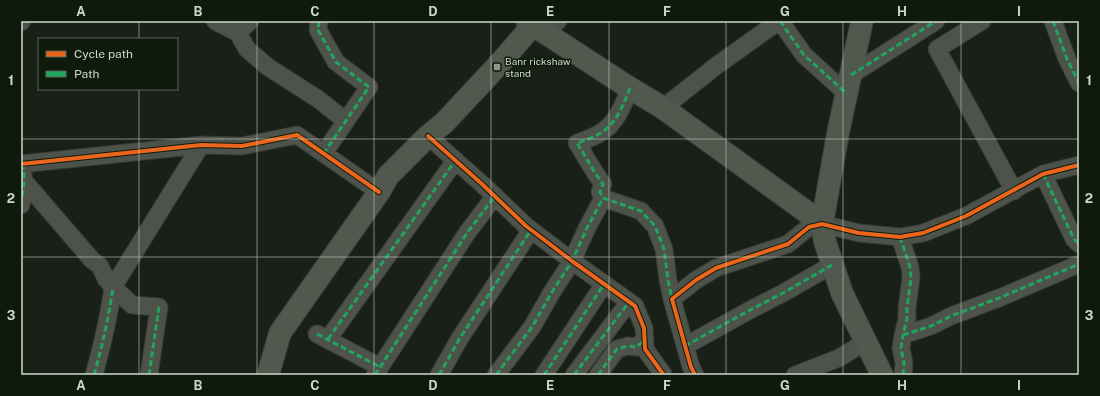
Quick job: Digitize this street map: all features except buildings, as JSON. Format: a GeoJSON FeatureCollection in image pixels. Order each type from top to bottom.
{"type":"FeatureCollection","features":[{"type":"Feature","properties":{"kind":"main road"},"geometry":{"type":"LineString","coordinates":[[862,21],[838,133],[822,224],[825,242],[842,293],[882,375]]}},
{"type":"Feature","properties":{"kind":"main road"},"geometry":{"type":"LineString","coordinates":[[268,375],[280,333],[379,192],[388,176],[428,136],[444,123],[501,62],[541,25],[630,88],[663,108],[822,224]]}},
{"type":"Feature","properties":{"kind":"street"},"geometry":{"type":"LineString","coordinates":[[214,21],[238,33],[247,49],[268,67],[318,99],[346,121]]}},
{"type":"Feature","properties":{"kind":"street"},"geometry":{"type":"LineString","coordinates":[[238,33],[250,21]]}},
{"type":"Feature","properties":{"kind":"street"},"geometry":{"type":"LineString","coordinates":[[318,21],[318,30],[336,62],[369,87],[324,154]]}},
{"type":"Feature","properties":{"kind":"street"},"geometry":{"type":"LineString","coordinates":[[663,108],[716,66],[780,21],[804,55],[849,85],[936,21]]}},
{"type":"Feature","properties":{"kind":"street"},"geometry":{"type":"LineString","coordinates":[[982,21],[937,49],[1014,191]]}},
{"type":"Feature","properties":{"kind":"street"},"geometry":{"type":"LineString","coordinates":[[1053,21],[1067,59],[1079,83]]}},
{"type":"Feature","properties":{"kind":"street"},"geometry":{"type":"LineString","coordinates":[[630,88],[618,115],[606,130],[592,138],[577,143],[603,184],[600,192],[603,198],[641,211],[655,226],[664,249],[672,299],[695,375]]}},
{"type":"Feature","properties":{"kind":"street"},"geometry":{"type":"LineString","coordinates":[[21,205],[24,181],[22,164],[201,145],[242,146],[297,135],[379,192]]}},
{"type":"Feature","properties":{"kind":"street"},"geometry":{"type":"LineString","coordinates":[[428,136],[531,230],[635,306],[644,328],[645,349],[663,374],[662,375]]}},
{"type":"Feature","properties":{"kind":"street"},"geometry":{"type":"LineString","coordinates":[[94,375],[105,335],[113,287],[201,145]]}},
{"type":"Feature","properties":{"kind":"street"},"geometry":{"type":"LineString","coordinates":[[455,161],[323,336],[378,371],[467,233],[495,196]]}},
{"type":"Feature","properties":{"kind":"street"},"geometry":{"type":"LineString","coordinates":[[672,299],[696,280],[716,268],[788,244],[809,227],[822,224],[859,233],[900,237],[923,233],[966,216],[1043,174],[1079,165]]}},
{"type":"Feature","properties":{"kind":"street"},"geometry":{"type":"LineString","coordinates":[[1043,174],[1074,240],[1079,244]]}},
{"type":"Feature","properties":{"kind":"street"},"geometry":{"type":"LineString","coordinates":[[24,181],[92,260],[100,266],[106,279],[132,305],[159,308],[149,375]]}},
{"type":"Feature","properties":{"kind":"street"},"geometry":{"type":"LineString","coordinates":[[496,375],[532,327],[572,261],[603,198]]}},
{"type":"Feature","properties":{"kind":"street"},"geometry":{"type":"LineString","coordinates":[[438,375],[460,338],[531,230]]}},
{"type":"Feature","properties":{"kind":"street"},"geometry":{"type":"LineString","coordinates":[[900,237],[910,267],[911,278],[907,319],[901,348],[904,363],[903,375]]}},
{"type":"Feature","properties":{"kind":"street"},"geometry":{"type":"LineString","coordinates":[[903,335],[931,326],[1079,264]]}},
{"type":"Feature","properties":{"kind":"street"},"geometry":{"type":"LineString","coordinates":[[685,346],[750,310],[783,294],[832,265]]}},
{"type":"Feature","properties":{"kind":"street"},"geometry":{"type":"LineString","coordinates":[[544,375],[604,284]]}},
{"type":"Feature","properties":{"kind":"street"},"geometry":{"type":"LineString","coordinates":[[574,375],[629,302]]}},
{"type":"Feature","properties":{"kind":"street"},"geometry":{"type":"LineString","coordinates":[[598,375],[617,349],[628,346],[636,348],[645,340]]}},
{"type":"Feature","properties":{"kind":"street"},"geometry":{"type":"LineString","coordinates":[[795,375],[839,358],[865,342]]}},
{"type":"Feature","properties":{"kind":"marked path"},"geometry":{"type":"LineString","coordinates":[[319,21],[318,30],[336,62],[369,87],[324,153]]}},
{"type":"Feature","properties":{"kind":"marked path"},"geometry":{"type":"LineString","coordinates":[[780,21],[804,55],[847,94]]}},
{"type":"Feature","properties":{"kind":"marked path"},"geometry":{"type":"LineString","coordinates":[[851,75],[936,21]]}},
{"type":"Feature","properties":{"kind":"marked path"},"geometry":{"type":"LineString","coordinates":[[1053,21],[1067,59],[1079,83]]}},
{"type":"Feature","properties":{"kind":"marked path"},"geometry":{"type":"LineString","coordinates":[[630,88],[620,110],[610,125],[596,136],[577,143],[603,184],[600,192],[603,198],[641,211],[655,226],[664,249],[672,299]]}},
{"type":"Feature","properties":{"kind":"marked path"},"geometry":{"type":"LineString","coordinates":[[328,339],[455,161]]}},
{"type":"Feature","properties":{"kind":"marked path"},"geometry":{"type":"LineString","coordinates":[[21,205],[24,181],[23,164]]}},
{"type":"Feature","properties":{"kind":"marked path"},"geometry":{"type":"LineString","coordinates":[[1043,174],[1074,239],[1079,244]]}},
{"type":"Feature","properties":{"kind":"marked path"},"geometry":{"type":"LineString","coordinates":[[375,375],[467,233],[495,196]]}},
{"type":"Feature","properties":{"kind":"marked path"},"geometry":{"type":"LineString","coordinates":[[496,375],[532,327],[572,261],[603,198]]}},
{"type":"Feature","properties":{"kind":"marked path"},"geometry":{"type":"LineString","coordinates":[[439,375],[460,338],[531,230]]}},
{"type":"Feature","properties":{"kind":"marked path"},"geometry":{"type":"LineString","coordinates":[[900,237],[910,267],[911,278],[907,319],[901,348],[904,363],[903,375]]}},
{"type":"Feature","properties":{"kind":"marked path"},"geometry":{"type":"LineString","coordinates":[[903,335],[931,326],[951,316],[999,298],[1079,264]]}},
{"type":"Feature","properties":{"kind":"marked path"},"geometry":{"type":"LineString","coordinates":[[685,346],[832,265]]}},
{"type":"Feature","properties":{"kind":"marked path"},"geometry":{"type":"LineString","coordinates":[[544,375],[604,284]]}},
{"type":"Feature","properties":{"kind":"marked path"},"geometry":{"type":"LineString","coordinates":[[94,375],[105,331],[113,287]]}},
{"type":"Feature","properties":{"kind":"marked path"},"geometry":{"type":"LineString","coordinates":[[574,375],[629,302]]}},
{"type":"Feature","properties":{"kind":"marked path"},"geometry":{"type":"LineString","coordinates":[[149,375],[159,307]]}},
{"type":"Feature","properties":{"kind":"marked path"},"geometry":{"type":"LineString","coordinates":[[317,334],[380,367]]}},
{"type":"Feature","properties":{"kind":"marked path"},"geometry":{"type":"LineString","coordinates":[[598,375],[617,349],[628,346],[636,347],[645,340]]}},
{"type":"Feature","properties":{"kind":"cycle path"},"geometry":{"type":"LineString","coordinates":[[21,164],[201,145],[242,146],[297,135],[379,192]]}},
{"type":"Feature","properties":{"kind":"cycle path"},"geometry":{"type":"LineString","coordinates":[[428,136],[526,226],[635,306],[644,328],[645,349],[663,374],[662,375]]}},
{"type":"Feature","properties":{"kind":"cycle path"},"geometry":{"type":"LineString","coordinates":[[695,375],[691,367],[672,299],[696,280],[716,268],[788,244],[809,227],[822,224],[859,233],[900,237],[923,233],[966,216],[1043,174],[1079,165]]}},
{"type":"Feature","properties":{"kind":"place","name":"Banr rickshaw stand"},"geometry":{"type":"Point","coordinates":[497,67]}}]}
